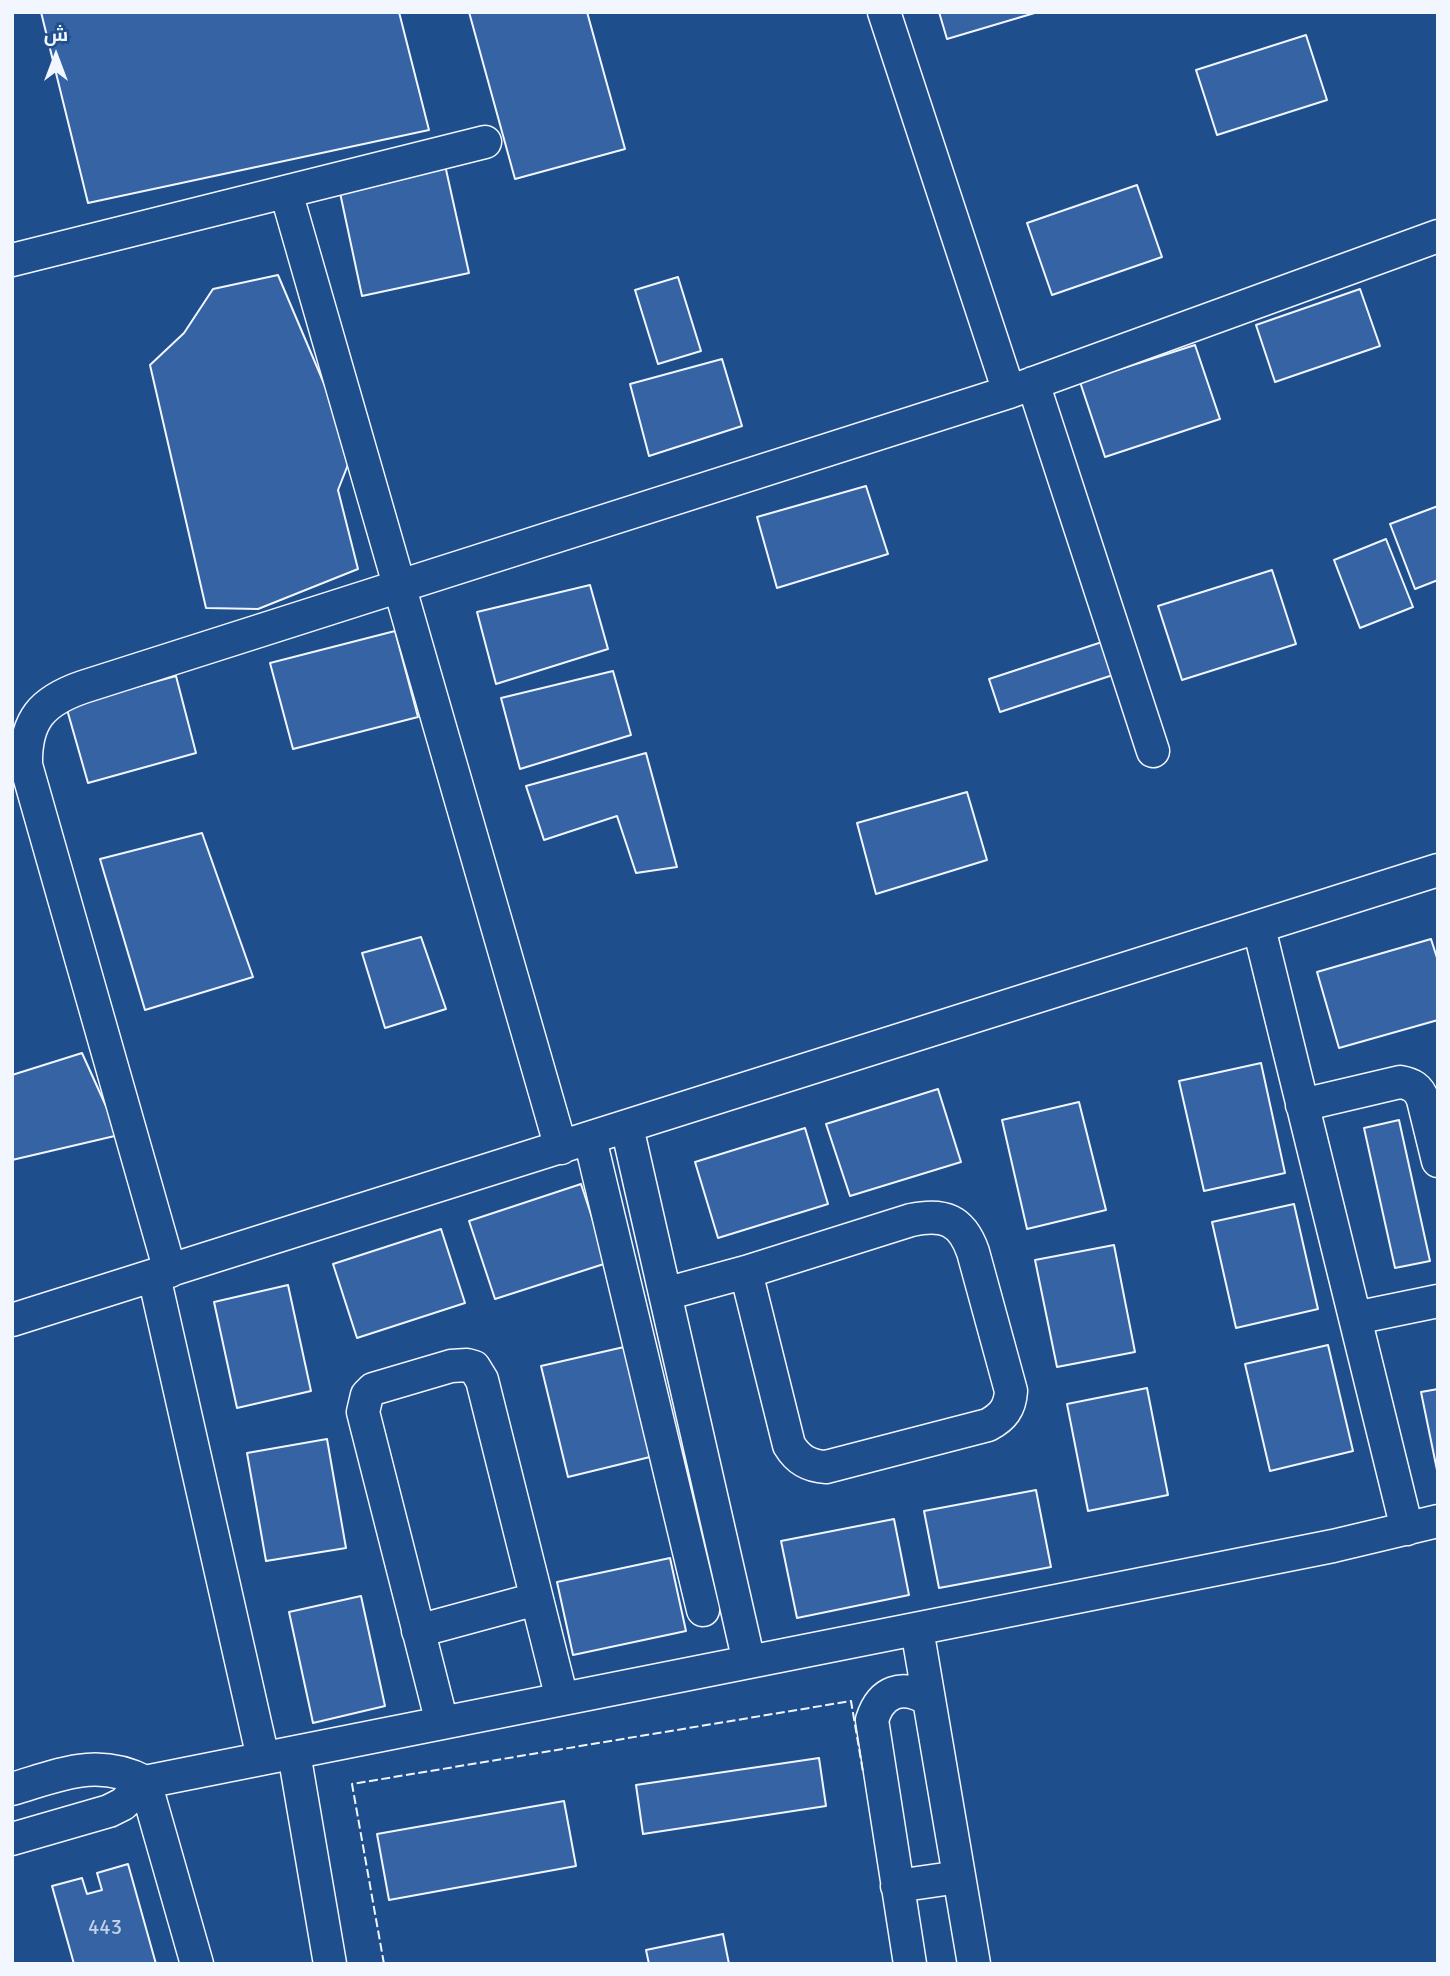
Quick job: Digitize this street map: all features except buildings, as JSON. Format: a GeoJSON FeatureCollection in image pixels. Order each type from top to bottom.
{"type":"FeatureCollection","features":[{"type":"Feature","properties":{"kind":"street"},"geometry":{"type":"LineString","coordinates":[[884,12],[1153,751]]}},
{"type":"Feature","properties":{"kind":"street"},"geometry":{"type":"LineString","coordinates":[[12,260],[485,142]]}},
{"type":"Feature","properties":{"kind":"street"},"geometry":{"type":"LineString","coordinates":[[286,192],[400,586],[576,1143],[703,1610]]}},
{"type":"Feature","properties":{"kind":"street"},"geometry":{"type":"LineString","coordinates":[[263,1758],[162,1273],[26,765],[25,743],[32,723],[45,705],[63,693],[1021,387],[1438,236]]}},
{"type":"Feature","properties":{"kind":"street"},"geometry":{"type":"LineString","coordinates":[[12,1320],[1259,929],[1438,870]]}},
{"type":"Feature","properties":{"kind":"street"},"geometry":{"type":"LineString","coordinates":[[1259,929],[1407,1530]]}},
{"type":"Feature","properties":{"kind":"street"},"geometry":{"type":"LineString","coordinates":[[1302,1105],[1400,1082],[1408,1083],[1420,1092],[1438,1161]]}},
{"type":"Feature","properties":{"kind":"street"},"geometry":{"type":"LineString","coordinates":[[627,1127],[749,1662]]}},
{"type":"Feature","properties":{"kind":"street"},"geometry":{"type":"LineString","coordinates":[[665,1294],[746,1272],[911,1220],[943,1218],[957,1225],[968,1237],[973,1252],[1009,1380],[1011,1391],[1006,1412],[988,1425],[826,1466],[804,1462],[795,1455],[789,1445],[746,1272]]}},
{"type":"Feature","properties":{"kind":"street"},"geometry":{"type":"LineString","coordinates":[[1355,1318],[1438,1301]]}},
{"type":"Feature","properties":{"kind":"street"},"geometry":{"type":"LineString","coordinates":[[442,1723],[364,1421],[363,1403],[373,1389],[451,1366],[474,1367],[482,1380],[562,1699]]}},
{"type":"Feature","properties":{"kind":"street"},"geometry":{"type":"LineString","coordinates":[[12,1839],[109,1811],[123,1804],[145,1782],[917,1629],[1407,1530],[1438,1521]]}},
{"type":"Feature","properties":{"kind":"street"},"geometry":{"type":"LineString","coordinates":[[418,1631],[536,1599]]}},
{"type":"Feature","properties":{"kind":"street"},"geometry":{"type":"LineString","coordinates":[[917,1629],[974,1964]]}},
{"type":"Feature","properties":{"kind":"street"},"geometry":{"type":"LineString","coordinates":[[910,1964],[872,1720],[883,1699],[894,1693],[918,1693],[928,1699]]}},
{"type":"Feature","properties":{"kind":"street"},"geometry":{"type":"LineString","coordinates":[[294,1753],[330,1964]]}},
{"type":"Feature","properties":{"kind":"street"},"geometry":{"type":"LineString","coordinates":[[12,1788],[68,1772],[99,1768],[131,1775],[145,1782],[197,1964]]}},
{"type":"Feature","properties":{"kind":"street"},"geometry":{"type":"LineString","coordinates":[[897,1886],[960,1877]]}},
{"type":"Feature","properties":{"kind":"fence"},"geometry":{"type":"LineString","coordinates":[[384,1964],[352,1784],[851,1701],[863,1772]]}}]}
